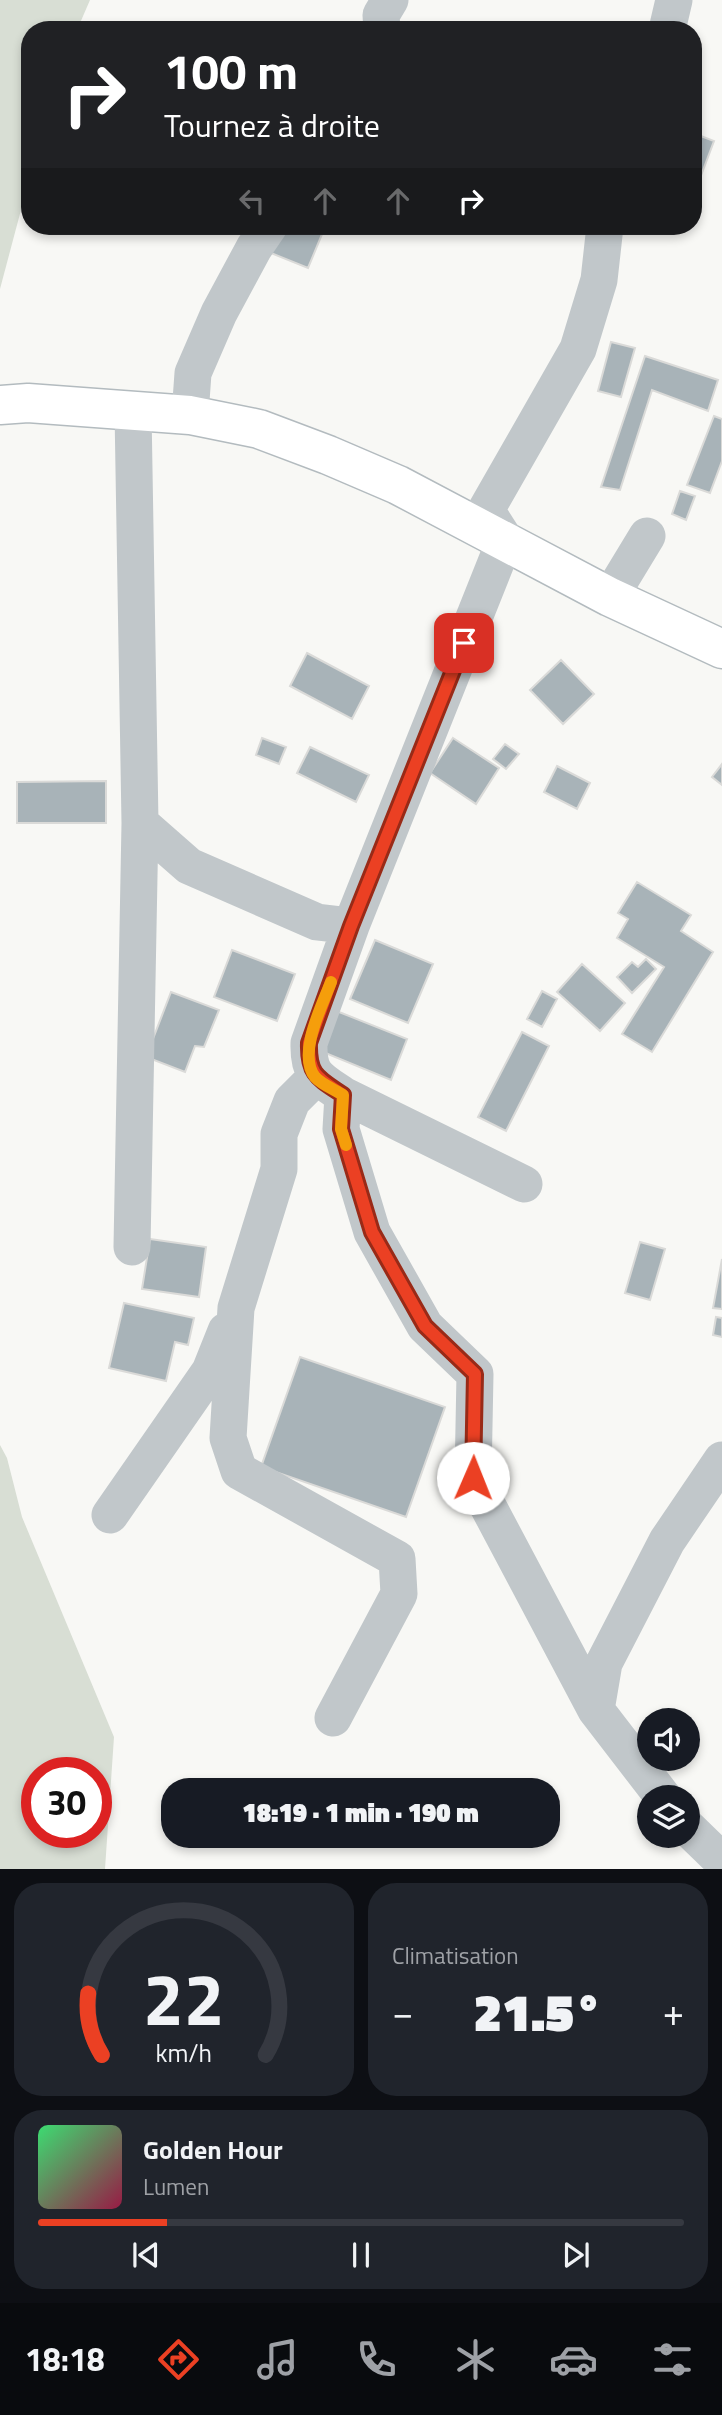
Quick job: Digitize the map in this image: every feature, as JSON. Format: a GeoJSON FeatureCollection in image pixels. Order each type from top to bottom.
{"type":"FeatureCollection","features":[{"type":"Feature","properties":{"kind":"main road"},"geometry":{"type":"LineString","coordinates":[[0,405],[29,402],[190,415],[259,429],[328,454],[398,485],[610,597],[722,649]]}},
{"type":"Feature","properties":{"kind":"street"},"geometry":{"type":"LineString","coordinates":[[381,21],[381,15],[390,0]]}},
{"type":"Feature","properties":{"kind":"street"},"geometry":{"type":"LineString","coordinates":[[669,21],[674,0]]}},
{"type":"Feature","properties":{"kind":"street"},"geometry":{"type":"LineString","coordinates":[[190,415],[193,373],[219,313],[262,235]]}},
{"type":"Feature","properties":{"kind":"street"},"geometry":{"type":"LineString","coordinates":[[524,1184],[329,1086],[309,1062],[309,1043],[351,926],[505,540],[486,510],[578,349],[599,280],[604,235]]}},
{"type":"Feature","properties":{"kind":"street"},"geometry":{"type":"LineString","coordinates":[[132,1247],[140,823],[133,411]]}},
{"type":"Feature","properties":{"kind":"street"},"geometry":{"type":"LineString","coordinates":[[610,597],[648,536]]}},
{"type":"Feature","properties":{"kind":"street"},"geometry":{"type":"LineString","coordinates":[[140,823],[189,866],[317,922],[351,926]]}},
{"type":"Feature","properties":{"kind":"street"},"geometry":{"type":"LineString","coordinates":[[110,1515],[210,1371],[236,1308],[279,1169],[279,1134],[292,1101],[329,1086]]}},
{"type":"Feature","properties":{"kind":"street"},"geometry":{"type":"LineString","coordinates":[[329,1086],[372,1232],[425,1326],[475,1374],[473,1478],[596,1710],[654,1785]]}},
{"type":"Feature","properties":{"kind":"street"},"geometry":{"type":"LineString","coordinates":[[236,1308],[228,1438],[239,1471],[397,1559],[399,1594],[333,1718]]}},
{"type":"Feature","properties":{"kind":"street"},"geometry":{"type":"LineString","coordinates":[[596,1710],[604,1663],[667,1541],[722,1460]]}},
{"type":"Feature","properties":{"kind":"street"},"geometry":{"type":"LineString","coordinates":[[700,1840],[722,1861]]}},
{"type":"Feature","properties":{"kind":"shaded area"},"geometry":{"type":"Polygon","coordinates":[[[0,0],[90,0],[81,21],[21,21],[21,210],[0,289],[0,0]]]}},
{"type":"Feature","properties":{"kind":"shaded area"},"geometry":{"type":"Polygon","coordinates":[[[0,1445],[7,1458],[22,1517],[114,1737],[112,1766],[112,1757],[21,1757],[21,1848],[106,1848],[105,1869],[0,1869],[0,1445]]]}},
{"type":"Feature","properties":{"kind":"building"},"geometry":{"type":"Polygon","coordinates":[[[702,136],[714,141],[702,173],[702,136]]]}},
{"type":"Feature","properties":{"kind":"building"},"geometry":{"type":"Polygon","coordinates":[[[276,235],[322,235],[308,268],[266,251],[276,235]]]}},
{"type":"Feature","properties":{"kind":"building"},"geometry":{"type":"Polygon","coordinates":[[[611,342],[635,348],[621,397],[598,391],[611,342]]]}},
{"type":"Feature","properties":{"kind":"building"},"geometry":{"type":"Polygon","coordinates":[[[645,356],[718,380],[708,411],[652,390],[620,490],[601,487],[645,356]]]}},
{"type":"Feature","properties":{"kind":"building"},"geometry":{"type":"Polygon","coordinates":[[[714,416],[722,419],[722,461],[710,493],[687,485],[714,416]]]}},
{"type":"Feature","properties":{"kind":"building"},"geometry":{"type":"Polygon","coordinates":[[[680,491],[695,496],[686,520],[672,514],[680,491]]]}},
{"type":"Feature","properties":{"kind":"building"},"geometry":{"type":"Polygon","coordinates":[[[307,653],[369,686],[352,719],[290,686],[307,653]]]}},
{"type":"Feature","properties":{"kind":"building"},"geometry":{"type":"Polygon","coordinates":[[[561,660],[594,694],[563,724],[530,690],[561,660]]]}},
{"type":"Feature","properties":{"kind":"building"},"geometry":{"type":"Polygon","coordinates":[[[262,738],[286,747],[279,764],[256,755],[262,738]]]}},
{"type":"Feature","properties":{"kind":"building"},"geometry":{"type":"Polygon","coordinates":[[[453,738],[499,768],[476,804],[430,773],[453,738]]]}},
{"type":"Feature","properties":{"kind":"building"},"geometry":{"type":"Polygon","coordinates":[[[505,744],[519,754],[506,769],[493,759],[505,744]]]}},
{"type":"Feature","properties":{"kind":"building"},"geometry":{"type":"Polygon","coordinates":[[[310,747],[369,775],[356,802],[297,773],[310,747]]]}},
{"type":"Feature","properties":{"kind":"building"},"geometry":{"type":"Polygon","coordinates":[[[722,764],[722,785],[712,777],[722,764]]]}},
{"type":"Feature","properties":{"kind":"building"},"geometry":{"type":"Polygon","coordinates":[[[557,766],[590,783],[577,809],[544,792],[557,766]]]}},
{"type":"Feature","properties":{"kind":"building"},"geometry":{"type":"Polygon","coordinates":[[[106,781],[106,823],[17,823],[17,782],[106,781]]]}},
{"type":"Feature","properties":{"kind":"building"},"geometry":{"type":"Polygon","coordinates":[[[637,882],[691,915],[681,931],[713,952],[652,1052],[622,1034],[664,967],[617,938],[628,919],[618,913],[637,882]]]}},
{"type":"Feature","properties":{"kind":"building"},"geometry":{"type":"Polygon","coordinates":[[[375,940],[433,964],[408,1023],[350,999],[375,940]]]}},
{"type":"Feature","properties":{"kind":"building"},"geometry":{"type":"Polygon","coordinates":[[[232,950],[295,974],[277,1021],[214,997],[232,950]]]}},
{"type":"Feature","properties":{"kind":"building"},"geometry":{"type":"Polygon","coordinates":[[[646,959],[656,969],[632,993],[617,977],[632,962],[638,967],[646,959]]]}},
{"type":"Feature","properties":{"kind":"building"},"geometry":{"type":"Polygon","coordinates":[[[582,964],[625,1003],[600,1031],[557,992],[582,964]]]}},
{"type":"Feature","properties":{"kind":"building"},"geometry":{"type":"Polygon","coordinates":[[[542,991],[557,999],[542,1027],[527,1019],[542,991]]]}},
{"type":"Feature","properties":{"kind":"building"},"geometry":{"type":"Polygon","coordinates":[[[171,992],[219,1010],[204,1047],[195,1046],[185,1072],[146,1057],[171,992]]]}},
{"type":"Feature","properties":{"kind":"building"},"geometry":{"type":"Polygon","coordinates":[[[334,1010],[407,1039],[391,1080],[318,1050],[334,1010]]]}},
{"type":"Feature","properties":{"kind":"building"},"geometry":{"type":"Polygon","coordinates":[[[522,1032],[549,1046],[506,1131],[478,1117],[522,1032]]]}},
{"type":"Feature","properties":{"kind":"building"},"geometry":{"type":"Polygon","coordinates":[[[150,1239],[206,1247],[199,1297],[142,1289],[150,1239]]]}},
{"type":"Feature","properties":{"kind":"building"},"geometry":{"type":"Polygon","coordinates":[[[640,1242],[665,1249],[650,1300],[625,1293],[640,1242]]]}},
{"type":"Feature","properties":{"kind":"building"},"geometry":{"type":"Polygon","coordinates":[[[722,1259],[722,1309],[713,1308],[722,1259]]]}},
{"type":"Feature","properties":{"kind":"building"},"geometry":{"type":"Polygon","coordinates":[[[124,1303],[194,1318],[188,1345],[175,1342],[166,1381],[109,1368],[124,1303]]]}},
{"type":"Feature","properties":{"kind":"building"},"geometry":{"type":"Polygon","coordinates":[[[716,1317],[722,1318],[722,1337],[713,1335],[716,1317]]]}},
{"type":"Feature","properties":{"kind":"building"},"geometry":{"type":"Polygon","coordinates":[[[300,1357],[445,1407],[406,1517],[261,1467],[300,1357]]]}},
{"type":"Feature","properties":{"kind":"slow traffic"},"geometry":{"type":"LineString","coordinates":[[331,982],[309,1043],[309,1062],[316,1077],[343,1095],[341,1129],[346,1145]]}},
{"type":"Feature","properties":{"kind":"route"},"geometry":{"type":"LineString","coordinates":[[464,643],[351,926],[309,1043],[309,1062],[316,1077],[343,1095],[341,1129],[372,1232],[425,1326],[475,1374],[473,1478]]}}]}
